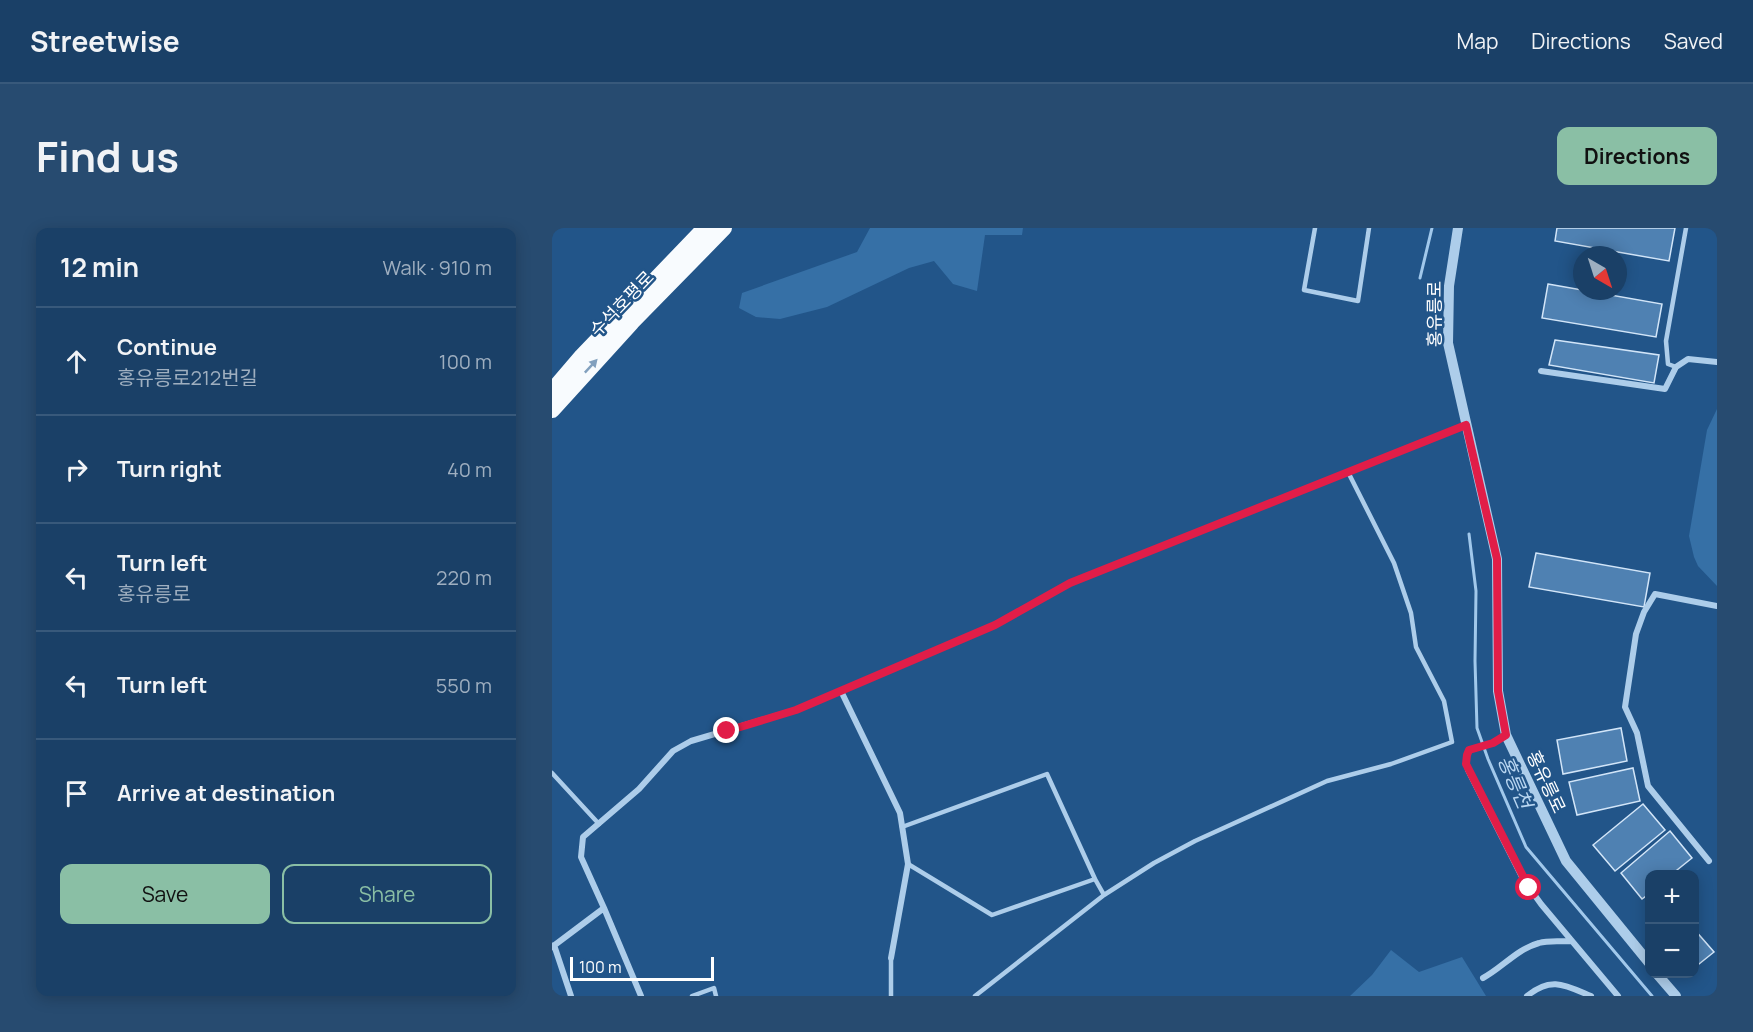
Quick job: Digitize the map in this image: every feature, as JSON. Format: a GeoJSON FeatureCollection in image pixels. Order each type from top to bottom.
{"type":"FeatureCollection","features":[{"type":"Feature","properties":{"kind":"highway","name":"수석호평로"},"geometry":{"type":"LineString","coordinates":[[552,391],[582,356],[705,228]]}},
{"type":"Feature","properties":{"kind":"highway","name":"수석호평로"},"geometry":{"type":"LineString","coordinates":[[552,410],[632,322],[724,228]]}},
{"type":"Feature","properties":{"kind":"street","name":"홍유릉로"},"geometry":{"type":"LineString","coordinates":[[1458,228],[1449,286],[1448,344],[1462,427],[1497,559],[1498,691],[1506,735],[1566,861],[1645,958]]}},
{"type":"Feature","properties":{"kind":"street"},"geometry":{"type":"LineString","coordinates":[[1541,371],[1665,388],[1676,367],[1688,359],[1717,362]]}},
{"type":"Feature","properties":{"kind":"street"},"geometry":{"type":"LineString","coordinates":[[641,996],[581,857],[583,837],[639,789],[673,751],[691,741],[796,710],[995,625],[1070,583],[1462,427]]}},
{"type":"Feature","properties":{"kind":"street"},"geometry":{"type":"LineString","coordinates":[[1709,861],[1648,786],[1636,733],[1625,707],[1636,634],[1644,612],[1655,594],[1717,606]]}},
{"type":"Feature","properties":{"kind":"street"},"geometry":{"type":"LineString","coordinates":[[841,691],[900,813],[908,864],[891,958]]}},
{"type":"Feature","properties":{"kind":"street"},"geometry":{"type":"LineString","coordinates":[[1506,735],[1467,753],[1468,770],[1523,879],[1571,941],[1618,996]]}},
{"type":"Feature","properties":{"kind":"street"},"geometry":{"type":"LineString","coordinates":[[571,996],[553,946],[604,908]]}},
{"type":"Feature","properties":{"kind":"street"},"geometry":{"type":"LineString","coordinates":[[1483,978],[1533,945],[1547,941],[1571,941]]}},
{"type":"Feature","properties":{"kind":"street"},"geometry":{"type":"LineString","coordinates":[[1660,978],[1676,996]]}},
{"type":"Feature","properties":{"kind":"street"},"geometry":{"type":"LineString","coordinates":[[1527,996],[1540,987],[1564,984],[1591,996]]}},
{"type":"Feature","properties":{"kind":"lane"},"geometry":{"type":"LineString","coordinates":[[1315,228],[1304,290],[1358,301],[1369,228]]}},
{"type":"Feature","properties":{"kind":"lane"},"geometry":{"type":"LineString","coordinates":[[1676,367],[1668,364],[1666,341],[1686,228]]}},
{"type":"Feature","properties":{"kind":"lane"},"geometry":{"type":"LineString","coordinates":[[975,996],[1104,895],[1154,863],[1195,841],[1327,781],[1391,765],[1452,742],[1444,701],[1416,647],[1411,613],[1394,563],[1348,472]]}},
{"type":"Feature","properties":{"kind":"lane"},"geometry":{"type":"LineString","coordinates":[[552,773],[599,824]]}},
{"type":"Feature","properties":{"kind":"lane"},"geometry":{"type":"LineString","coordinates":[[902,827],[1047,774],[1104,895]]}},
{"type":"Feature","properties":{"kind":"lane"},"geometry":{"type":"LineString","coordinates":[[908,864],[992,915],[1095,879]]}},
{"type":"Feature","properties":{"kind":"lane"},"geometry":{"type":"LineString","coordinates":[[891,958],[891,996]]}},
{"type":"Feature","properties":{"kind":"lane"},"geometry":{"type":"LineString","coordinates":[[692,996],[714,988],[716,996]]}},
{"type":"Feature","properties":{"kind":"shaded area"},"geometry":{"type":"Polygon","coordinates":[[[870,228],[1023,228],[1022,235],[985,235],[977,291],[953,284],[934,261],[909,268],[827,307],[780,319],[756,317],[739,308],[742,293],[857,252],[870,228]]]}},
{"type":"Feature","properties":{"kind":"shaded area"},"geometry":{"type":"Polygon","coordinates":[[[1717,409],[1717,586],[1698,566],[1689,536],[1707,430],[1717,409]]]}},
{"type":"Feature","properties":{"kind":"shaded area"},"geometry":{"type":"Polygon","coordinates":[[[1391,950],[1419,972],[1462,957],[1486,996],[1350,996],[1372,975],[1391,950]]]}},
{"type":"Feature","properties":{"kind":"building"},"geometry":{"type":"Polygon","coordinates":[[[1557,228],[1675,228],[1669,261],[1627,254],[1627,246],[1584,246],[1555,241],[1557,228]]]}},
{"type":"Feature","properties":{"kind":"building"},"geometry":{"type":"Polygon","coordinates":[[[1548,284],[1573,288],[1573,300],[1627,300],[1627,298],[1662,304],[1656,337],[1542,318],[1548,284]]]}},
{"type":"Feature","properties":{"kind":"building"},"geometry":{"type":"Polygon","coordinates":[[[1555,340],[1659,355],[1654,383],[1549,365],[1555,340]]]}},
{"type":"Feature","properties":{"kind":"building"},"geometry":{"type":"Polygon","coordinates":[[[1536,553],[1650,573],[1644,607],[1529,587],[1536,553]]]}},
{"type":"Feature","properties":{"kind":"building"},"geometry":{"type":"Polygon","coordinates":[[[1621,728],[1627,761],[1563,774],[1557,740],[1621,728]]]}},
{"type":"Feature","properties":{"kind":"building"},"geometry":{"type":"Polygon","coordinates":[[[1633,768],[1640,801],[1577,815],[1569,782],[1633,768]]]}},
{"type":"Feature","properties":{"kind":"building"},"geometry":{"type":"Polygon","coordinates":[[[1643,804],[1665,830],[1615,871],[1593,845],[1643,804]]]}},
{"type":"Feature","properties":{"kind":"building"},"geometry":{"type":"Polygon","coordinates":[[[1670,831],[1692,858],[1677,870],[1645,870],[1645,897],[1642,899],[1621,873],[1670,831]]]}},
{"type":"Feature","properties":{"kind":"building"},"geometry":{"type":"Polygon","coordinates":[[[1699,935],[1714,952],[1699,964],[1699,935]]]}},
{"type":"Feature","properties":{"kind":"waterway","name":"홍릉천"},"geometry":{"type":"LineString","coordinates":[[1420,278],[1432,228]]}},
{"type":"Feature","properties":{"kind":"waterway","name":"홍릉천"},"geometry":{"type":"LineString","coordinates":[[1469,534],[1476,591],[1477,728],[1488,759],[1526,847],[1652,996]]}},
{"type":"Feature","properties":{"kind":"route"},"geometry":{"type":"LineString","coordinates":[[727,731],[796,710],[995,625],[1070,583],[1466,425],[1497,559],[1498,691],[1506,735],[1493,743],[1469,750],[1466,764],[1529,888]]}}]}
